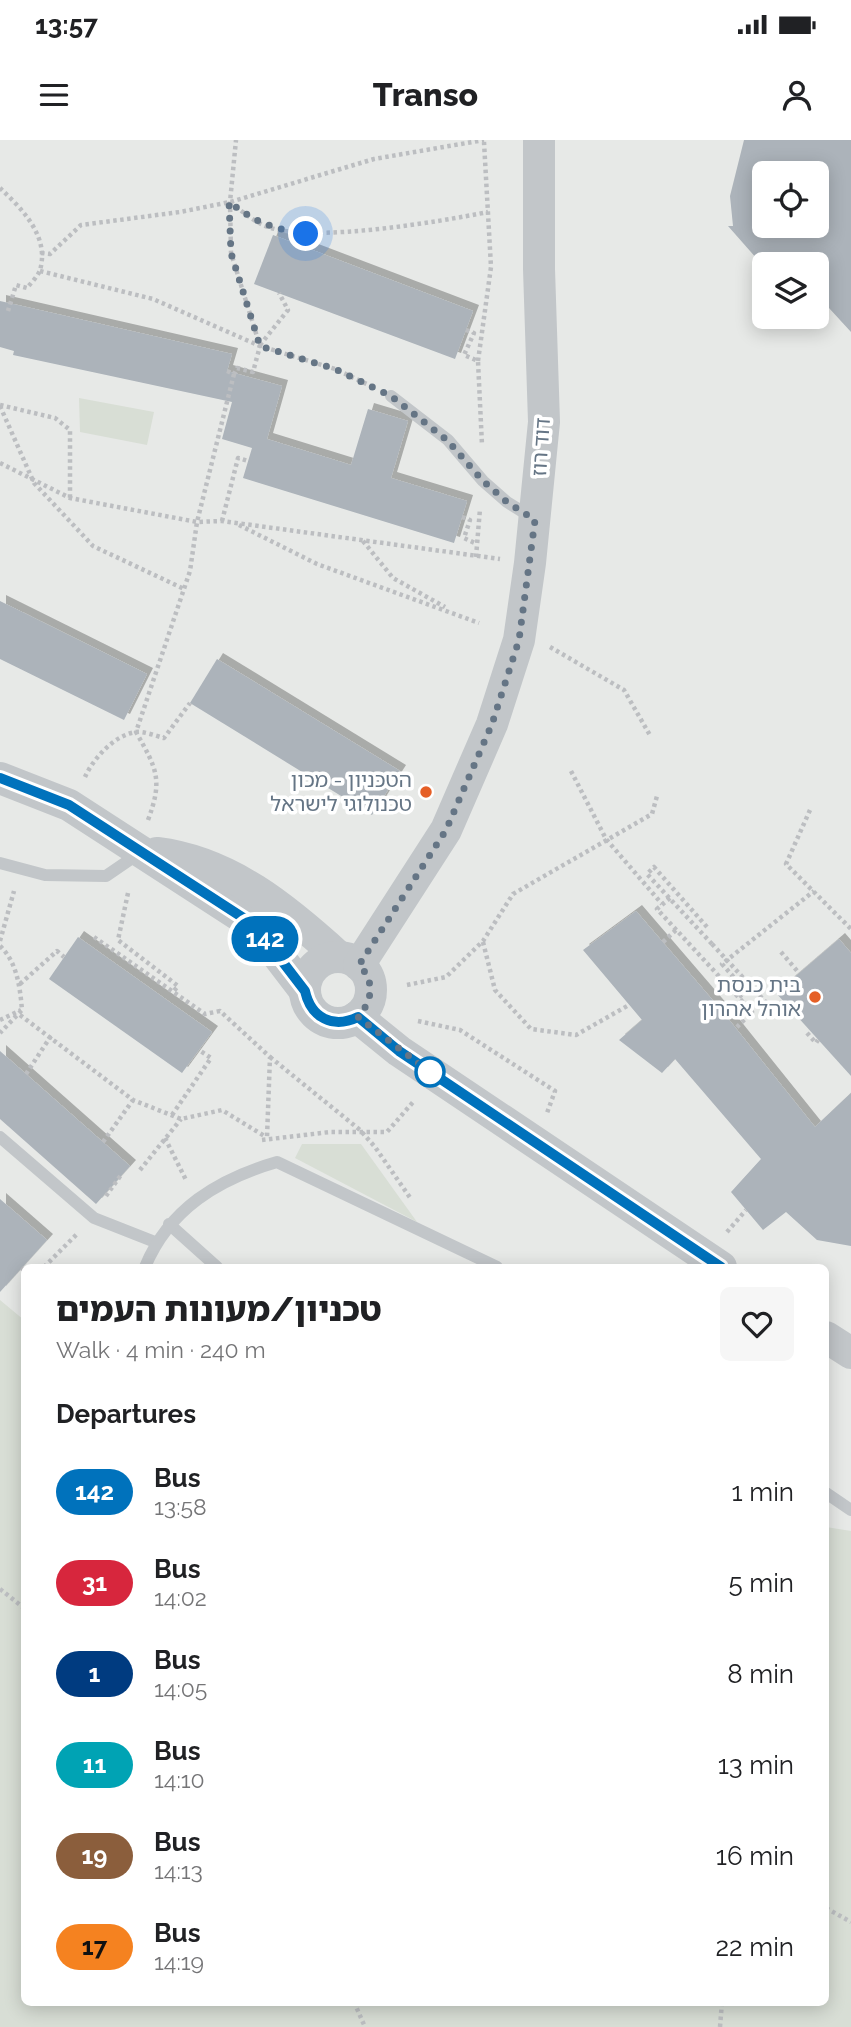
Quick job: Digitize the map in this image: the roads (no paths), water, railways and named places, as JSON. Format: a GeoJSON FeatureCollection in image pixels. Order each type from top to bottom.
{"type":"FeatureCollection","features":[{"type":"Feature","properties":{"kind":"street","name":"דוד רוז"},"geometry":{"type":"LineString","coordinates":[[349,961],[446,830],[492,724],[519,640],[535,520],[544,422],[539,269],[539,140]]}},
{"type":"Feature","properties":{"kind":"street"},"geometry":{"type":"LineString","coordinates":[[0,778],[69,805],[245,919],[262,935],[305,991],[307,1001],[319,1017],[338,1023],[358,1017],[365,1010],[371,991],[366,972],[284,907],[206,864],[177,856],[141,851]]}},
{"type":"Feature","properties":{"kind":"street"},"geometry":{"type":"LineString","coordinates":[[305,991],[311,972],[318,964],[349,961]]}},
{"type":"Feature","properties":{"kind":"street"},"geometry":{"type":"LineString","coordinates":[[358,1017],[399,1051],[718,1264]]}},
{"type":"Feature","properties":{"kind":"street"},"geometry":{"type":"LineString","coordinates":[[829,1339],[851,1353]]}},
{"type":"Feature","properties":{"kind":"lane"},"geometry":{"type":"LineString","coordinates":[[391,396],[447,440],[483,481],[507,502],[535,520]]}},
{"type":"Feature","properties":{"kind":"lane"},"geometry":{"type":"LineString","coordinates":[[0,863],[45,875],[106,876],[141,851]]}},
{"type":"Feature","properties":{"kind":"lane"},"geometry":{"type":"LineString","coordinates":[[0,1137],[94,1218],[155,1242]]}},
{"type":"Feature","properties":{"kind":"lane"},"geometry":{"type":"LineString","coordinates":[[146,1264],[155,1242],[170,1224],[207,1190],[240,1173],[277,1162],[492,1264]]}},
{"type":"Feature","properties":{"kind":"lane"},"geometry":{"type":"LineString","coordinates":[[170,1224],[214,1264]]}},
{"type":"Feature","properties":{"kind":"lane"},"geometry":{"type":"LineString","coordinates":[[829,1495],[851,1510]]}},
{"type":"Feature","properties":{"kind":"place","name":"הטכניון - מכון טכנולוגי לישראל"},"geometry":{"type":"Point","coordinates":[426,792]}},
{"type":"Feature","properties":{"kind":"place","name":"בית כנסת אוהל אהרון"},"geometry":{"type":"Point","coordinates":[815,997]}}]}
